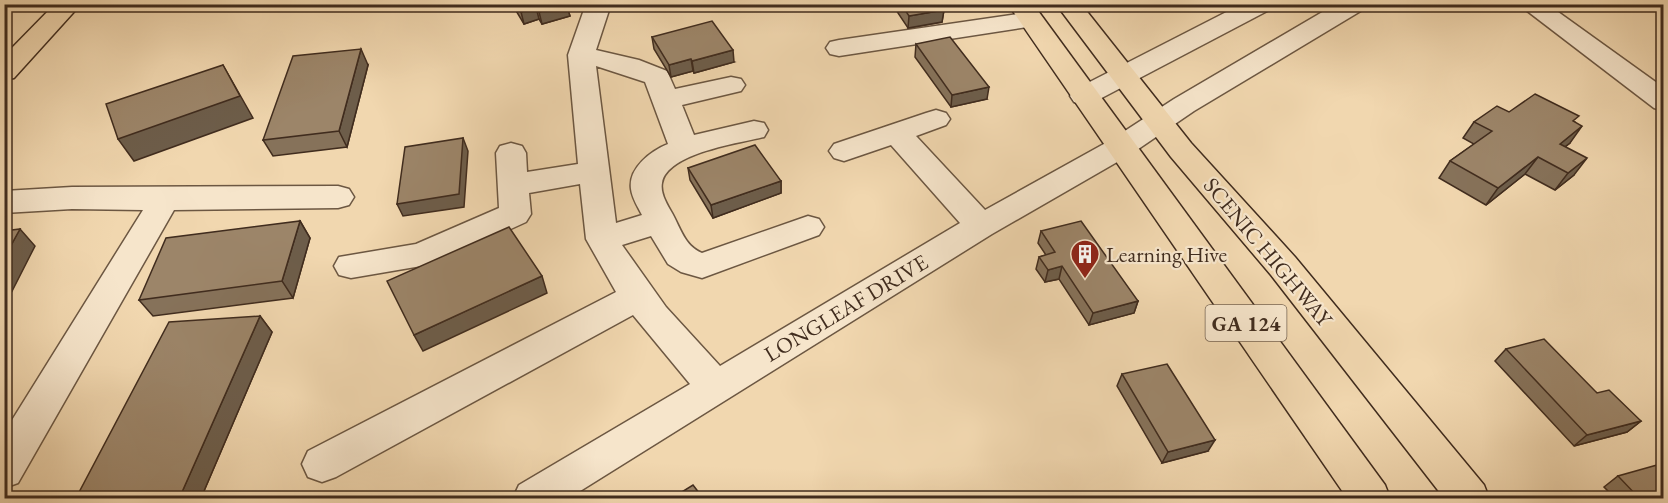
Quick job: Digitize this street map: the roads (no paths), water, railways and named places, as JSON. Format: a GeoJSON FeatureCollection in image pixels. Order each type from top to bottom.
{"type":"FeatureCollection","features":[{"type":"Feature","properties":{"kind":"main road"},"geometry":{"type":"LineString","coordinates":[[4,72],[69,4]]}},
{"type":"Feature","properties":{"kind":"main road","name":"SCENIC HIGHWAY"},"geometry":{"type":"LineString","coordinates":[[1068,4],[1160,122],[1282,267],[1469,498]]}},
{"type":"Feature","properties":{"kind":"main road","name":"GA 124"},"geometry":{"type":"LineString","coordinates":[[1025,12],[1370,498]]}},
{"type":"Feature","properties":{"kind":"street"},"geometry":{"type":"LineString","coordinates":[[600,4],[580,55],[602,239],[616,266],[637,297],[716,387]]}},
{"type":"Feature","properties":{"kind":"street"},"geometry":{"type":"LineString","coordinates":[[1084,96],[1125,77],[1262,4]]}},
{"type":"Feature","properties":{"kind":"street","name":"LONGLEAF DRIVE"},"geometry":{"type":"LineString","coordinates":[[534,498],[981,226],[1121,147],[1355,4]]}},
{"type":"Feature","properties":{"kind":"street"},"geometry":{"type":"LineString","coordinates":[[1530,4],[1664,102]]}},
{"type":"Feature","properties":{"kind":"street"},"geometry":{"type":"LineString","coordinates":[[839,48],[1025,12]]}},
{"type":"Feature","properties":{"kind":"street"},"geometry":{"type":"LineString","coordinates":[[580,55],[614,61],[657,77],[684,148]]}},
{"type":"Feature","properties":{"kind":"street"},"geometry":{"type":"LineString","coordinates":[[666,100],[731,85]]}},
{"type":"Feature","properties":{"kind":"street"},"geometry":{"type":"LineString","coordinates":[[844,151],[936,119]]}},
{"type":"Feature","properties":{"kind":"street"},"geometry":{"type":"LineString","coordinates":[[754,130],[684,148],[660,159],[648,171],[645,186],[673,250],[688,262],[702,266],[808,227]]}},
{"type":"Feature","properties":{"kind":"street"},"geometry":{"type":"LineString","coordinates":[[897,133],[981,226]]}},
{"type":"Feature","properties":{"kind":"street"},"geometry":{"type":"LineString","coordinates":[[351,266],[421,255],[515,214],[511,153]]}},
{"type":"Feature","properties":{"kind":"street"},"geometry":{"type":"LineString","coordinates":[[513,185],[593,172]]}},
{"type":"Feature","properties":{"kind":"street"},"geometry":{"type":"LineString","coordinates":[[4,202],[72,198],[338,197]]}},
{"type":"Feature","properties":{"kind":"street"},"geometry":{"type":"LineString","coordinates":[[4,470],[165,199]]}},
{"type":"Feature","properties":{"kind":"street"},"geometry":{"type":"LineString","coordinates":[[602,239],[661,221]]}},
{"type":"Feature","properties":{"kind":"street"},"geometry":{"type":"LineString","coordinates":[[322,464],[637,297]]}},
{"type":"Feature","properties":{"kind":"place","name":"Learning Hive"},"geometry":{"type":"Point","coordinates":[1085,280]}}]}
